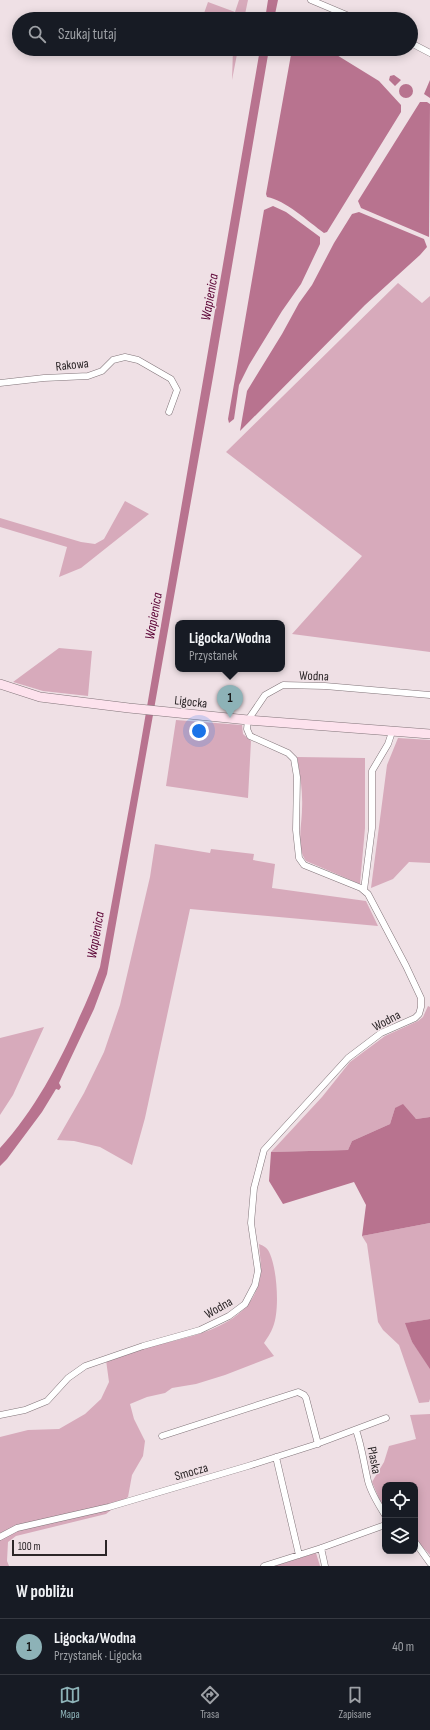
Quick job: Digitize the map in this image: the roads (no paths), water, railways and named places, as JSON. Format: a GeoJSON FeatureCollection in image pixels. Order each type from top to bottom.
{"type":"FeatureCollection","features":[{"type":"Feature","properties":{"kind":"street"},"geometry":{"type":"LineString","coordinates":[[311,0],[339,12]]}},
{"type":"Feature","properties":{"kind":"street"},"geometry":{"type":"LineString","coordinates":[[418,47],[430,53]]}},
{"type":"Feature","properties":{"kind":"street","name":"Rakowa"},"geometry":{"type":"LineString","coordinates":[[0,383],[44,378],[88,376],[102,371],[113,360],[125,358],[138,360],[172,379],[177,390],[169,412]]}},
{"type":"Feature","properties":{"kind":"street","name":"Ligocka"},"geometry":{"type":"LineString","coordinates":[[0,684],[40,697],[134,709],[248,720],[430,734]]}},
{"type":"Feature","properties":{"kind":"street","name":"Wodna"},"geometry":{"type":"LineString","coordinates":[[248,720],[265,695],[283,685],[325,686],[430,695]]}},
{"type":"Feature","properties":{"kind":"street"},"geometry":{"type":"LineString","coordinates":[[248,720],[247,729],[250,736],[288,753],[294,759],[297,777],[296,830],[298,858],[304,865],[364,890],[372,828],[372,771],[388,744],[392,732]]}},
{"type":"Feature","properties":{"kind":"street","name":"Wodna"},"geometry":{"type":"LineString","coordinates":[[0,1415],[25,1410],[47,1401],[68,1378],[84,1366],[143,1346],[200,1330],[229,1316],[245,1304],[255,1285],[258,1271],[251,1223],[254,1188],[264,1150],[348,1058],[381,1033],[415,1018],[419,1014],[421,998],[406,966],[368,894],[364,890]]}},
{"type":"Feature","properties":{"kind":"street"},"geometry":{"type":"LineString","coordinates":[[162,1436],[298,1392],[306,1398],[318,1444]]}},
{"type":"Feature","properties":{"kind":"street","name":"Smocza"},"geometry":{"type":"LineString","coordinates":[[0,1537],[17,1528],[62,1519],[108,1507],[276,1457],[318,1444],[386,1418]]}},
{"type":"Feature","properties":{"kind":"street","name":"Płaska"},"geometry":{"type":"LineString","coordinates":[[356,1430],[362,1448],[368,1482],[376,1501],[382,1510]]}},
{"type":"Feature","properties":{"kind":"street"},"geometry":{"type":"LineString","coordinates":[[276,1457],[299,1555]]}},
{"type":"Feature","properties":{"kind":"street"},"geometry":{"type":"LineString","coordinates":[[264,1566],[321,1548],[382,1526]]}},
{"type":"Feature","properties":{"kind":"street"},"geometry":{"type":"LineString","coordinates":[[418,1546],[430,1563]]}},
{"type":"Feature","properties":{"kind":"street"},"geometry":{"type":"LineString","coordinates":[[321,1548],[325,1566]]}},
{"type":"Feature","properties":{"kind":"place","name":"Ligocka/Wodna"},"geometry":{"type":"Point","coordinates":[230,718]}},
{"type":"Feature","properties":{"kind":"water label","name":"Wapienica"},"geometry":{"type":"Point","coordinates":[209,297]}},
{"type":"Feature","properties":{"kind":"water label","name":"Wapienica"},"geometry":{"type":"Point","coordinates":[153,616]}},
{"type":"Feature","properties":{"kind":"water label","name":"Wapienica"},"geometry":{"type":"Point","coordinates":[95,935]}}]}
